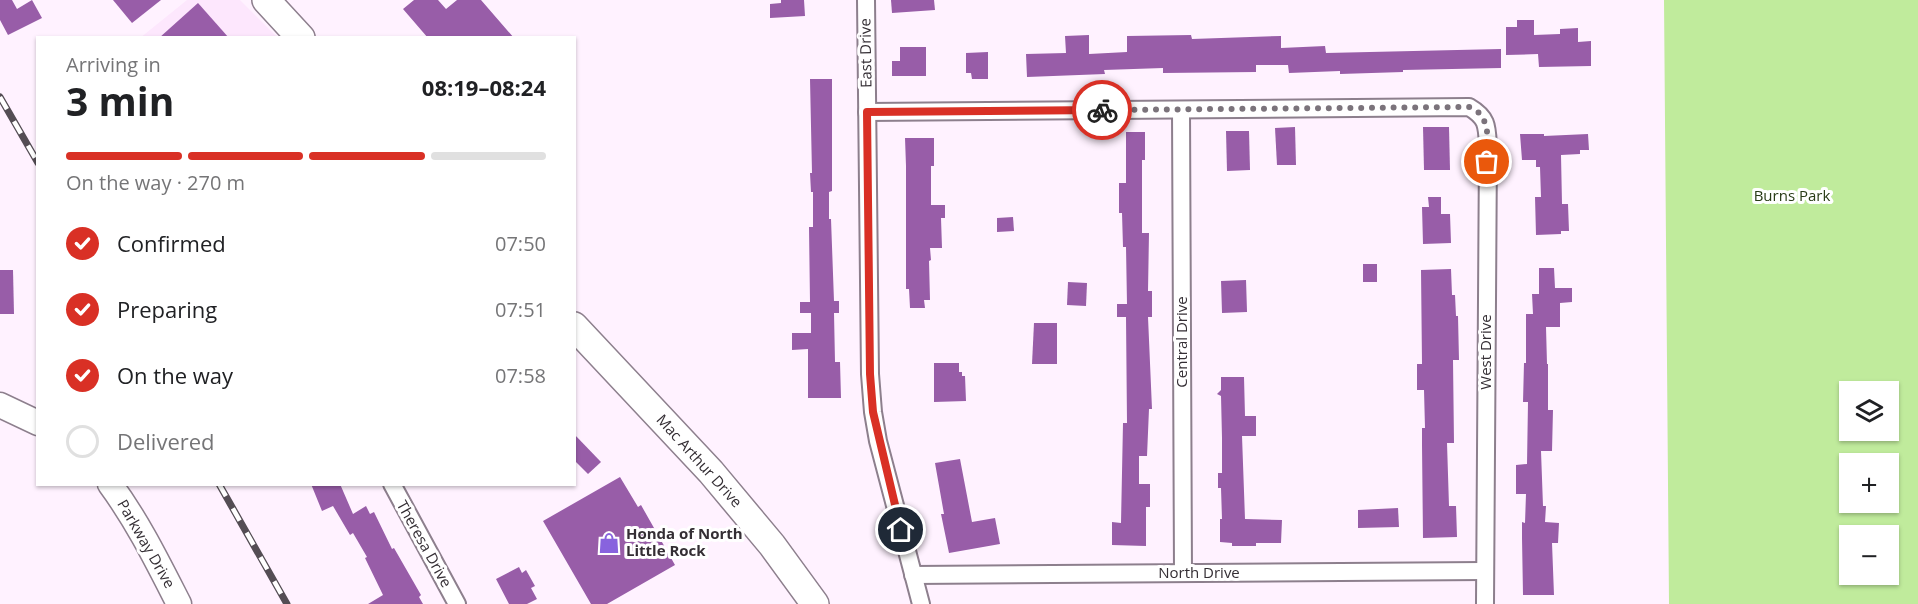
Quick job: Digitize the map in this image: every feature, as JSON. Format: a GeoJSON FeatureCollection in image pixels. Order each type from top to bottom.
{"type":"FeatureCollection","features":[{"type":"Feature","properties":{"kind":"main road"},"geometry":{"type":"LineString","coordinates":[[266,0],[299,36]]}},
{"type":"Feature","properties":{"kind":"main road","name":"Mac Arthur Drive"},"geometry":{"type":"LineString","coordinates":[[576,328],[711,472],[760,530],[815,604]]}},
{"type":"Feature","properties":{"kind":"street","name":"East Drive"},"geometry":{"type":"LineString","coordinates":[[866,0],[870,374],[873,412],[921,604]]}},
{"type":"Feature","properties":{"kind":"street","name":"West Drive"},"geometry":{"type":"LineString","coordinates":[[1181,110],[1469,107],[1481,114],[1487,127],[1488,148],[1485,604]]}},
{"type":"Feature","properties":{"kind":"street"},"geometry":{"type":"LineString","coordinates":[[867,112],[1181,110]]}},
{"type":"Feature","properties":{"kind":"street","name":"Central Drive"},"geometry":{"type":"LineString","coordinates":[[1181,110],[1183,573]]}},
{"type":"Feature","properties":{"kind":"street"},"geometry":{"type":"LineString","coordinates":[[0,405],[36,422]]}},
{"type":"Feature","properties":{"kind":"street","name":"Parkway Drive"},"geometry":{"type":"LineString","coordinates":[[112,486],[128,508],[147,541],[179,604]]}},
{"type":"Feature","properties":{"kind":"street","name":"Theresa Drive"},"geometry":{"type":"LineString","coordinates":[[393,486],[457,604]]}},
{"type":"Feature","properties":{"kind":"street","name":"North Drive"},"geometry":{"type":"LineString","coordinates":[[913,575],[1484,571]]}},
{"type":"Feature","properties":{"kind":"shaded area"},"geometry":{"type":"Polygon","coordinates":[[[187,0],[240,0],[276,36],[142,36],[187,0]]]}},
{"type":"Feature","properties":{"kind":"green space","name":"Burns Park"},"geometry":{"type":"Polygon","coordinates":[[[1664,0],[1918,0],[1918,604],[1669,604],[1664,0]]]}},
{"type":"Feature","properties":{"kind":"building"},"geometry":{"type":"Polygon","coordinates":[[[0,0],[12,0],[17,9],[32,0],[42,18],[8,35],[0,20],[0,0]]]}},
{"type":"Feature","properties":{"kind":"building"},"geometry":{"type":"Polygon","coordinates":[[[113,0],[161,0],[132,23],[113,0]]]}},
{"type":"Feature","properties":{"kind":"building"},"geometry":{"type":"Polygon","coordinates":[[[414,0],[438,0],[446,9],[457,0],[481,0],[512,36],[426,36],[403,9],[414,0]]]}},
{"type":"Feature","properties":{"kind":"building"},"geometry":{"type":"Polygon","coordinates":[[[781,0],[804,0],[805,16],[770,18],[770,4],[781,3],[781,0]]]}},
{"type":"Feature","properties":{"kind":"building"},"geometry":{"type":"Polygon","coordinates":[[[891,0],[934,0],[935,10],[892,13],[891,0]]]}},
{"type":"Feature","properties":{"kind":"building"},"geometry":{"type":"Polygon","coordinates":[[[198,3],[227,36],[161,36],[198,3]]]}},
{"type":"Feature","properties":{"kind":"building"},"geometry":{"type":"Polygon","coordinates":[[[1517,20],[1534,20],[1534,35],[1560,34],[1560,29],[1578,28],[1578,42],[1591,41],[1591,66],[1539,67],[1538,54],[1506,55],[1506,27],[1517,27],[1517,20]]]}},
{"type":"Feature","properties":{"kind":"building"},"geometry":{"type":"Polygon","coordinates":[[[1089,35],[1089,54],[1127,52],[1127,36],[1191,35],[1192,39],[1281,36],[1281,48],[1325,46],[1326,53],[1501,49],[1501,68],[1340,74],[1340,71],[1289,73],[1288,65],[1256,65],[1256,72],[1163,73],[1163,68],[1104,70],[1105,74],[1027,77],[1026,54],[1066,53],[1065,36],[1089,35]]]}},
{"type":"Feature","properties":{"kind":"building"},"geometry":{"type":"Polygon","coordinates":[[[900,47],[926,47],[926,76],[892,76],[892,61],[900,61],[900,47]]]}},
{"type":"Feature","properties":{"kind":"building"},"geometry":{"type":"Polygon","coordinates":[[[988,52],[988,79],[972,79],[971,73],[966,73],[966,53],[988,52]]]}},
{"type":"Feature","properties":{"kind":"building"},"geometry":{"type":"Polygon","coordinates":[[[810,79],[832,79],[832,191],[829,192],[829,219],[831,219],[834,301],[839,301],[839,313],[834,313],[835,362],[840,362],[841,398],[808,398],[808,349],[792,350],[792,333],[811,333],[811,313],[800,313],[800,302],[810,302],[809,227],[813,227],[813,192],[811,192],[810,173],[812,173],[810,79]]]}},
{"type":"Feature","properties":{"kind":"building"},"geometry":{"type":"Polygon","coordinates":[[[1295,127],[1296,165],[1277,165],[1275,128],[1295,127]]]}},
{"type":"Feature","properties":{"kind":"building"},"geometry":{"type":"Polygon","coordinates":[[[1423,127],[1449,127],[1450,170],[1424,170],[1423,127]]]}},
{"type":"Feature","properties":{"kind":"building"},"geometry":{"type":"Polygon","coordinates":[[[1226,131],[1249,131],[1250,170],[1227,171],[1226,131]]]}},
{"type":"Feature","properties":{"kind":"building"},"geometry":{"type":"Polygon","coordinates":[[[1126,132],[1145,132],[1145,160],[1142,160],[1142,233],[1149,233],[1148,291],[1152,291],[1152,317],[1148,317],[1152,409],[1149,409],[1147,456],[1139,456],[1139,484],[1150,484],[1150,507],[1146,507],[1146,546],[1112,545],[1112,522],[1121,523],[1123,423],[1127,423],[1126,317],[1117,317],[1117,304],[1127,304],[1126,247],[1123,247],[1122,213],[1119,213],[1119,183],[1126,183],[1126,132]]]}},
{"type":"Feature","properties":{"kind":"building"},"geometry":{"type":"Polygon","coordinates":[[[1520,134],[1544,134],[1544,136],[1588,134],[1589,150],[1580,150],[1580,154],[1561,155],[1562,204],[1568,204],[1569,231],[1561,231],[1561,234],[1536,235],[1535,197],[1541,197],[1540,167],[1536,167],[1536,160],[1522,160],[1520,134]]]}},
{"type":"Feature","properties":{"kind":"building"},"geometry":{"type":"Polygon","coordinates":[[[905,138],[934,138],[931,205],[945,205],[945,218],[941,218],[942,248],[930,248],[930,300],[924,300],[925,308],[910,308],[909,289],[906,289],[905,138]]]}},
{"type":"Feature","properties":{"kind":"building"},"geometry":{"type":"Polygon","coordinates":[[[1428,197],[1441,197],[1441,214],[1450,214],[1451,243],[1423,244],[1422,207],[1429,207],[1428,197]]]}},
{"type":"Feature","properties":{"kind":"building"},"geometry":{"type":"Polygon","coordinates":[[[1013,217],[1014,231],[997,232],[997,218],[1013,217]]]}},
{"type":"Feature","properties":{"kind":"building"},"geometry":{"type":"Polygon","coordinates":[[[1363,264],[1377,264],[1377,282],[1363,282],[1363,264]]]}},
{"type":"Feature","properties":{"kind":"building"},"geometry":{"type":"Polygon","coordinates":[[[1539,268],[1554,268],[1555,288],[1572,288],[1572,302],[1560,303],[1560,327],[1546,327],[1548,410],[1553,410],[1552,451],[1541,451],[1543,506],[1546,506],[1545,522],[1559,523],[1558,543],[1552,543],[1554,595],[1523,595],[1522,522],[1525,523],[1526,494],[1516,494],[1516,465],[1527,464],[1528,402],[1523,402],[1526,314],[1533,314],[1532,294],[1539,294],[1539,268]]]}},
{"type":"Feature","properties":{"kind":"building"},"geometry":{"type":"Polygon","coordinates":[[[1451,269],[1452,295],[1455,295],[1456,316],[1458,316],[1459,360],[1453,360],[1454,443],[1447,443],[1449,506],[1456,506],[1457,537],[1423,538],[1424,390],[1417,390],[1417,364],[1422,364],[1421,270],[1451,269]]]}},
{"type":"Feature","properties":{"kind":"building"},"geometry":{"type":"Polygon","coordinates":[[[0,270],[13,270],[14,314],[0,314],[0,270]]]}},
{"type":"Feature","properties":{"kind":"building"},"geometry":{"type":"Polygon","coordinates":[[[1246,280],[1247,312],[1222,313],[1221,281],[1246,280]]]}},
{"type":"Feature","properties":{"kind":"building"},"geometry":{"type":"Polygon","coordinates":[[[1068,282],[1087,283],[1086,306],[1067,305],[1068,282]]]}},
{"type":"Feature","properties":{"kind":"building"},"geometry":{"type":"Polygon","coordinates":[[[1034,323],[1057,323],[1057,364],[1032,364],[1034,323]]]}},
{"type":"Feature","properties":{"kind":"building"},"geometry":{"type":"Polygon","coordinates":[[[934,363],[959,363],[959,372],[965,376],[966,401],[934,402],[934,363]]]}},
{"type":"Feature","properties":{"kind":"building"},"geometry":{"type":"Polygon","coordinates":[[[1221,377],[1244,377],[1245,416],[1256,416],[1256,436],[1242,436],[1245,519],[1282,520],[1281,543],[1232,546],[1232,543],[1220,542],[1220,519],[1222,519],[1218,473],[1222,473],[1222,438],[1221,396],[1217,394],[1221,390],[1221,377]]]}},
{"type":"Feature","properties":{"kind":"building"},"geometry":{"type":"Polygon","coordinates":[[[576,436],[601,462],[588,474],[576,462],[576,436]]]}},
{"type":"Feature","properties":{"kind":"building"},"geometry":{"type":"Polygon","coordinates":[[[960,459],[972,522],[995,518],[1000,544],[949,553],[941,514],[944,514],[935,463],[960,459]]]}},
{"type":"Feature","properties":{"kind":"building","name":"Honda of North Little Rock"},"geometry":{"type":"Polygon","coordinates":[[[620,477],[638,507],[641,505],[675,565],[607,604],[591,604],[543,521],[620,477]]]}},
{"type":"Feature","properties":{"kind":"building"},"geometry":{"type":"Polygon","coordinates":[[[312,486],[341,486],[353,514],[366,506],[370,514],[374,512],[392,549],[394,548],[421,595],[419,597],[423,604],[368,604],[383,595],[365,558],[367,557],[353,533],[350,535],[333,506],[322,511],[312,486]]]}},
{"type":"Feature","properties":{"kind":"building"},"geometry":{"type":"Polygon","coordinates":[[[1398,508],[1399,527],[1358,528],[1358,510],[1398,508]]]}},
{"type":"Feature","properties":{"kind":"building"},"geometry":{"type":"Polygon","coordinates":[[[519,567],[522,573],[526,570],[535,586],[531,588],[537,599],[527,604],[509,604],[496,579],[519,567]]]}},
{"type":"Feature","properties":{"kind":"railway"},"geometry":{"type":"LineString","coordinates":[[0,97],[36,160]]}},
{"type":"Feature","properties":{"kind":"railway"},"geometry":{"type":"LineString","coordinates":[[220,486],[287,604]]}},
{"type":"Feature","properties":{"kind":"way so far"},"geometry":{"type":"LineString","coordinates":[[1102,110],[1469,107],[1481,114],[1487,127],[1487,162]]}},
{"type":"Feature","properties":{"kind":"place","name":"Honda of North Little Rock"},"geometry":{"type":"Point","coordinates":[609,543]}},
{"type":"Feature","properties":{"kind":"route"},"geometry":{"type":"LineString","coordinates":[[901,530],[878,441],[873,412],[870,374],[867,112],[1102,110]]}}]}
